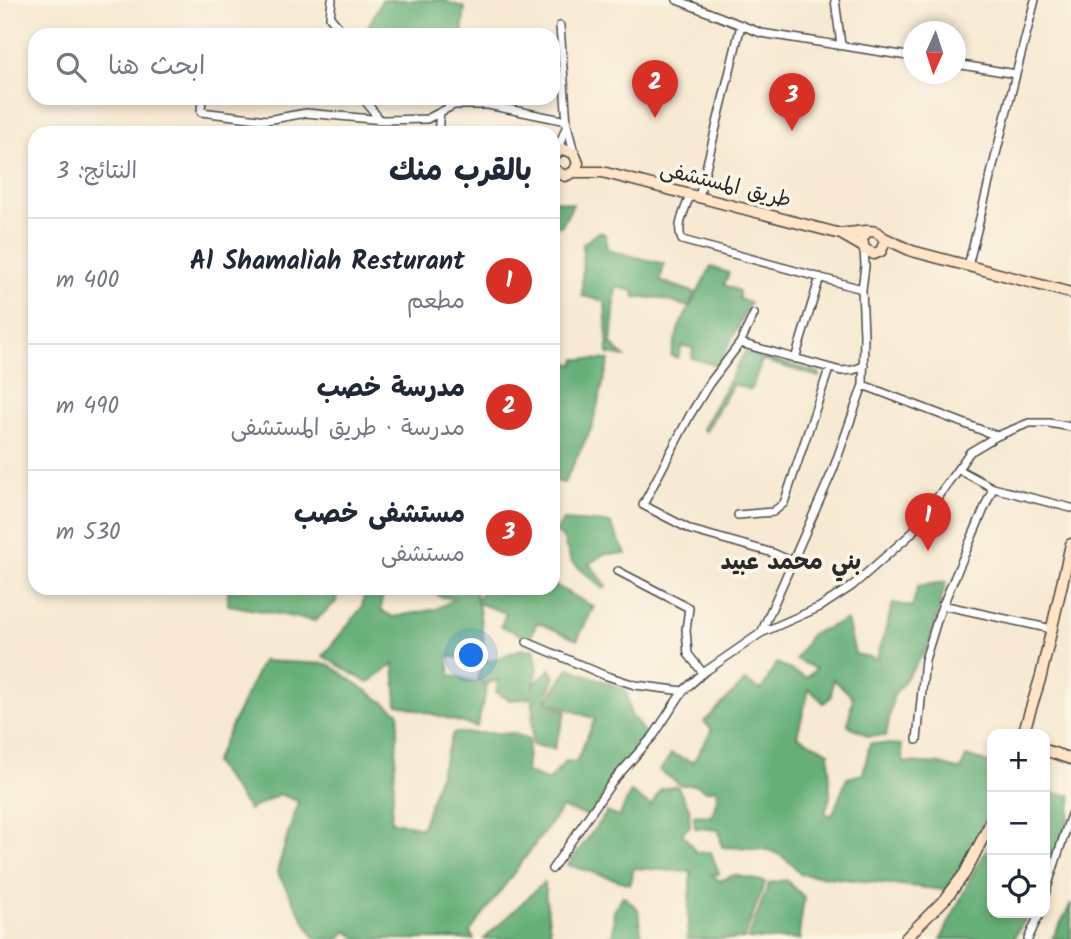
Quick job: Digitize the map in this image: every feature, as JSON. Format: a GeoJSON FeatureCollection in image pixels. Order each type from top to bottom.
{"type":"FeatureCollection","features":[{"type":"Feature","properties":{"kind":"street"},"geometry":{"type":"LineString","coordinates":[[332,0],[330,18],[339,28]]}},
{"type":"Feature","properties":{"kind":"street"},"geometry":{"type":"LineString","coordinates":[[677,0],[761,33],[903,55]]}},
{"type":"Feature","properties":{"kind":"street"},"geometry":{"type":"LineString","coordinates":[[835,0],[841,45]]}},
{"type":"Feature","properties":{"kind":"street"},"geometry":{"type":"LineString","coordinates":[[968,266],[1035,0]]}},
{"type":"Feature","properties":{"kind":"street"},"geometry":{"type":"LineString","coordinates":[[741,25],[695,196],[680,227],[680,237],[682,240],[862,289]]}},
{"type":"Feature","properties":{"kind":"street"},"geometry":{"type":"LineString","coordinates":[[560,26],[567,123],[578,163],[574,172]]}},
{"type":"Feature","properties":{"kind":"street"},"geometry":{"type":"LineString","coordinates":[[966,66],[1016,74]]}},
{"type":"Feature","properties":{"kind":"street"},"geometry":{"type":"LineString","coordinates":[[202,105],[201,112],[267,120],[306,113],[380,120],[427,119],[454,105],[488,105],[567,123]]}},
{"type":"Feature","properties":{"kind":"street"},"geometry":{"type":"LineString","coordinates":[[368,105],[380,120]]}},
{"type":"Feature","properties":{"kind":"street"},"geometry":{"type":"LineString","coordinates":[[439,126],[440,112]]}},
{"type":"Feature","properties":{"kind":"street"},"geometry":{"type":"LineString","coordinates":[[560,141],[567,123]]}},
{"type":"Feature","properties":{"kind":"street"},"geometry":{"type":"LineString","coordinates":[[560,152],[567,149],[575,154]]}},
{"type":"Feature","properties":{"kind":"street","name":"طريق المستشفى"},"geometry":{"type":"LineString","coordinates":[[575,154],[603,172]]}},
{"type":"Feature","properties":{"kind":"street","name":"طريق المستشفى"},"geometry":{"type":"LineString","coordinates":[[560,173],[565,176],[574,172],[603,172],[841,233],[866,233]]}},
{"type":"Feature","properties":{"kind":"street"},"geometry":{"type":"LineString","coordinates":[[761,633],[833,470],[863,385],[862,289],[865,274],[862,239],[866,233],[877,231],[884,238],[912,251],[1071,293]]}},
{"type":"Feature","properties":{"kind":"street","name":"طريق المستشفى"},"geometry":{"type":"LineString","coordinates":[[841,233],[863,247]]}},
{"type":"Feature","properties":{"kind":"street"},"geometry":{"type":"LineString","coordinates":[[865,274],[885,245],[884,238]]}},
{"type":"Feature","properties":{"kind":"street"},"geometry":{"type":"LineString","coordinates":[[863,247],[870,253],[912,251]]}},
{"type":"Feature","properties":{"kind":"street"},"geometry":{"type":"LineString","coordinates":[[795,359],[820,277]]}},
{"type":"Feature","properties":{"kind":"street"},"geometry":{"type":"LineString","coordinates":[[754,314],[740,343],[690,415],[643,505],[691,530],[773,553],[791,561]]}},
{"type":"Feature","properties":{"kind":"street"},"geometry":{"type":"LineString","coordinates":[[740,343],[829,369],[853,370],[864,366]]}},
{"type":"Feature","properties":{"kind":"street"},"geometry":{"type":"LineString","coordinates":[[738,514],[773,512],[784,503],[829,369]]}},
{"type":"Feature","properties":{"kind":"street"},"geometry":{"type":"LineString","coordinates":[[863,385],[997,436]]}},
{"type":"Feature","properties":{"kind":"street"},"geometry":{"type":"LineString","coordinates":[[552,869],[614,781],[654,735],[683,691],[703,673],[761,633],[820,607],[852,586],[911,534],[970,452],[997,436],[1029,423],[1071,427]]}},
{"type":"Feature","properties":{"kind":"street"},"geometry":{"type":"LineString","coordinates":[[958,469],[993,488],[1071,508]]}},
{"type":"Feature","properties":{"kind":"street"},"geometry":{"type":"LineString","coordinates":[[917,740],[925,660],[942,606],[993,488]]}},
{"type":"Feature","properties":{"kind":"street"},"geometry":{"type":"LineString","coordinates":[[1024,729],[1052,629],[1071,544]]}},
{"type":"Feature","properties":{"kind":"street"},"geometry":{"type":"LineString","coordinates":[[618,571],[689,608],[686,631],[688,654],[703,673]]}},
{"type":"Feature","properties":{"kind":"street"},"geometry":{"type":"LineString","coordinates":[[942,606],[1052,629]]}},
{"type":"Feature","properties":{"kind":"street"},"geometry":{"type":"LineString","coordinates":[[527,642],[604,675],[635,685],[683,691]]}},
{"type":"Feature","properties":{"kind":"street"},"geometry":{"type":"LineString","coordinates":[[1050,752],[1071,759]]}},
{"type":"Feature","properties":{"kind":"street"},"geometry":{"type":"LineString","coordinates":[[1050,879],[1071,814]]}},
{"type":"Feature","properties":{"kind":"street"},"geometry":{"type":"LineString","coordinates":[[905,939],[947,897],[965,873],[987,830]]}},
{"type":"Feature","properties":{"kind":"street"},"geometry":{"type":"LineString","coordinates":[[1028,939],[1038,918]]}},
{"type":"Feature","properties":{"kind":"green space"},"geometry":{"type":"Polygon","coordinates":[[[382,0],[442,0],[465,8],[463,28],[368,28],[382,0]]]}},
{"type":"Feature","properties":{"kind":"green space"},"geometry":{"type":"Polygon","coordinates":[[[560,201],[573,204],[560,226],[560,201]]]}},
{"type":"Feature","properties":{"kind":"green space"},"geometry":{"type":"Polygon","coordinates":[[[599,232],[605,234],[607,250],[664,264],[660,281],[696,293],[688,307],[660,298],[635,297],[634,291],[616,287],[611,344],[625,357],[608,354],[605,301],[582,296],[583,244],[599,232]]]}},
{"type":"Feature","properties":{"kind":"green space"},"geometry":{"type":"Polygon","coordinates":[[[711,267],[729,273],[724,285],[739,291],[739,299],[750,303],[718,366],[692,358],[693,348],[682,346],[678,358],[671,356],[679,327],[711,267]]]}},
{"type":"Feature","properties":{"kind":"green space"},"geometry":{"type":"Polygon","coordinates":[[[745,352],[820,373],[819,377],[762,360],[751,390],[733,384],[706,431],[702,429],[745,352]]]}},
{"type":"Feature","properties":{"kind":"green space"},"geometry":{"type":"Polygon","coordinates":[[[576,359],[609,360],[592,427],[564,483],[560,482],[560,384],[567,362],[574,365],[576,359]]]}},
{"type":"Feature","properties":{"kind":"green space"},"geometry":{"type":"Polygon","coordinates":[[[563,520],[610,523],[626,554],[604,554],[589,564],[607,586],[604,589],[571,561],[560,535],[563,520]]]}},
{"type":"Feature","properties":{"kind":"green space"},"geometry":{"type":"Polygon","coordinates":[[[946,582],[928,647],[893,697],[886,736],[868,736],[848,725],[853,697],[833,679],[831,697],[824,703],[809,689],[797,736],[829,752],[830,797],[825,813],[832,816],[847,778],[863,774],[870,743],[901,745],[903,762],[940,764],[961,770],[966,756],[987,762],[987,818],[961,869],[945,890],[800,874],[774,852],[756,848],[722,847],[719,830],[695,828],[694,815],[712,816],[717,798],[716,789],[706,791],[696,785],[681,785],[660,771],[671,754],[693,762],[712,730],[704,722],[745,681],[761,690],[777,663],[806,678],[816,669],[796,659],[811,634],[847,620],[855,654],[877,659],[893,603],[912,607],[918,586],[946,582]]]}},
{"type":"Feature","properties":{"kind":"green space"},"geometry":{"type":"Polygon","coordinates":[[[560,588],[594,607],[577,640],[537,622],[530,639],[501,626],[506,613],[478,603],[487,662],[448,656],[450,675],[487,686],[477,727],[397,704],[394,664],[368,683],[323,656],[362,607],[364,595],[382,595],[381,610],[393,617],[436,609],[455,599],[438,595],[476,595],[477,602],[480,595],[560,595],[560,588]]]}},
{"type":"Feature","properties":{"kind":"green space"},"geometry":{"type":"Polygon","coordinates":[[[228,595],[337,595],[336,602],[315,621],[228,605],[228,595]]]}},
{"type":"Feature","properties":{"kind":"green space"},"geometry":{"type":"Polygon","coordinates":[[[534,649],[538,668],[534,685],[550,669],[555,676],[545,703],[566,711],[554,749],[532,745],[533,698],[510,700],[496,693],[498,680],[487,684],[477,680],[482,664],[519,650],[534,649]]]}},
{"type":"Feature","properties":{"kind":"green space"},"geometry":{"type":"Polygon","coordinates":[[[262,661],[328,664],[399,713],[391,821],[422,828],[453,733],[513,733],[529,740],[526,772],[548,781],[566,761],[576,762],[595,719],[547,701],[569,668],[626,690],[630,713],[649,739],[589,816],[562,808],[470,932],[474,939],[359,939],[346,931],[340,939],[315,939],[277,872],[298,801],[279,794],[249,810],[214,763],[262,661]]]}},
{"type":"Feature","properties":{"kind":"green space"},"geometry":{"type":"Polygon","coordinates":[[[677,786],[689,808],[690,826],[682,833],[696,852],[711,852],[719,874],[711,874],[720,881],[734,875],[765,882],[744,939],[687,939],[691,872],[634,868],[630,884],[568,865],[607,812],[619,817],[631,792],[651,806],[661,789],[677,786]]]}},
{"type":"Feature","properties":{"kind":"green space"},"geometry":{"type":"Polygon","coordinates":[[[1050,794],[1071,795],[1066,828],[1050,868],[1050,794]]]}},
{"type":"Feature","properties":{"kind":"green space"},"geometry":{"type":"Polygon","coordinates":[[[987,850],[987,918],[1026,918],[1013,939],[941,939],[987,850]]]}},
{"type":"Feature","properties":{"kind":"green space"},"geometry":{"type":"Polygon","coordinates":[[[786,880],[804,897],[799,935],[801,939],[748,939],[769,883],[786,880]]]}},
{"type":"Feature","properties":{"kind":"green space"},"geometry":{"type":"Polygon","coordinates":[[[544,882],[551,939],[484,939],[544,882]]]}},
{"type":"Feature","properties":{"kind":"green space"},"geometry":{"type":"Polygon","coordinates":[[[623,896],[638,909],[641,933],[645,939],[607,939],[613,933],[614,909],[623,896]]]}},
{"type":"Feature","properties":{"kind":"green space"},"geometry":{"type":"Polygon","coordinates":[[[1071,904],[1071,939],[1052,939],[1071,904]]]}},
{"type":"Feature","properties":{"kind":"place","name":"مدرسة خصب"},"geometry":{"type":"Point","coordinates":[655,118]}},
{"type":"Feature","properties":{"kind":"place","name":"مستشفى خصب"},"geometry":{"type":"Point","coordinates":[792,131]}},
{"type":"Feature","properties":{"kind":"place","name":"Al Shamaliah Resturant"},"geometry":{"type":"Point","coordinates":[928,551]}},
{"type":"Feature","properties":{"kind":"district","name":"بني محمد عبيد"},"geometry":{"type":"Point","coordinates":[791,561]}}]}
